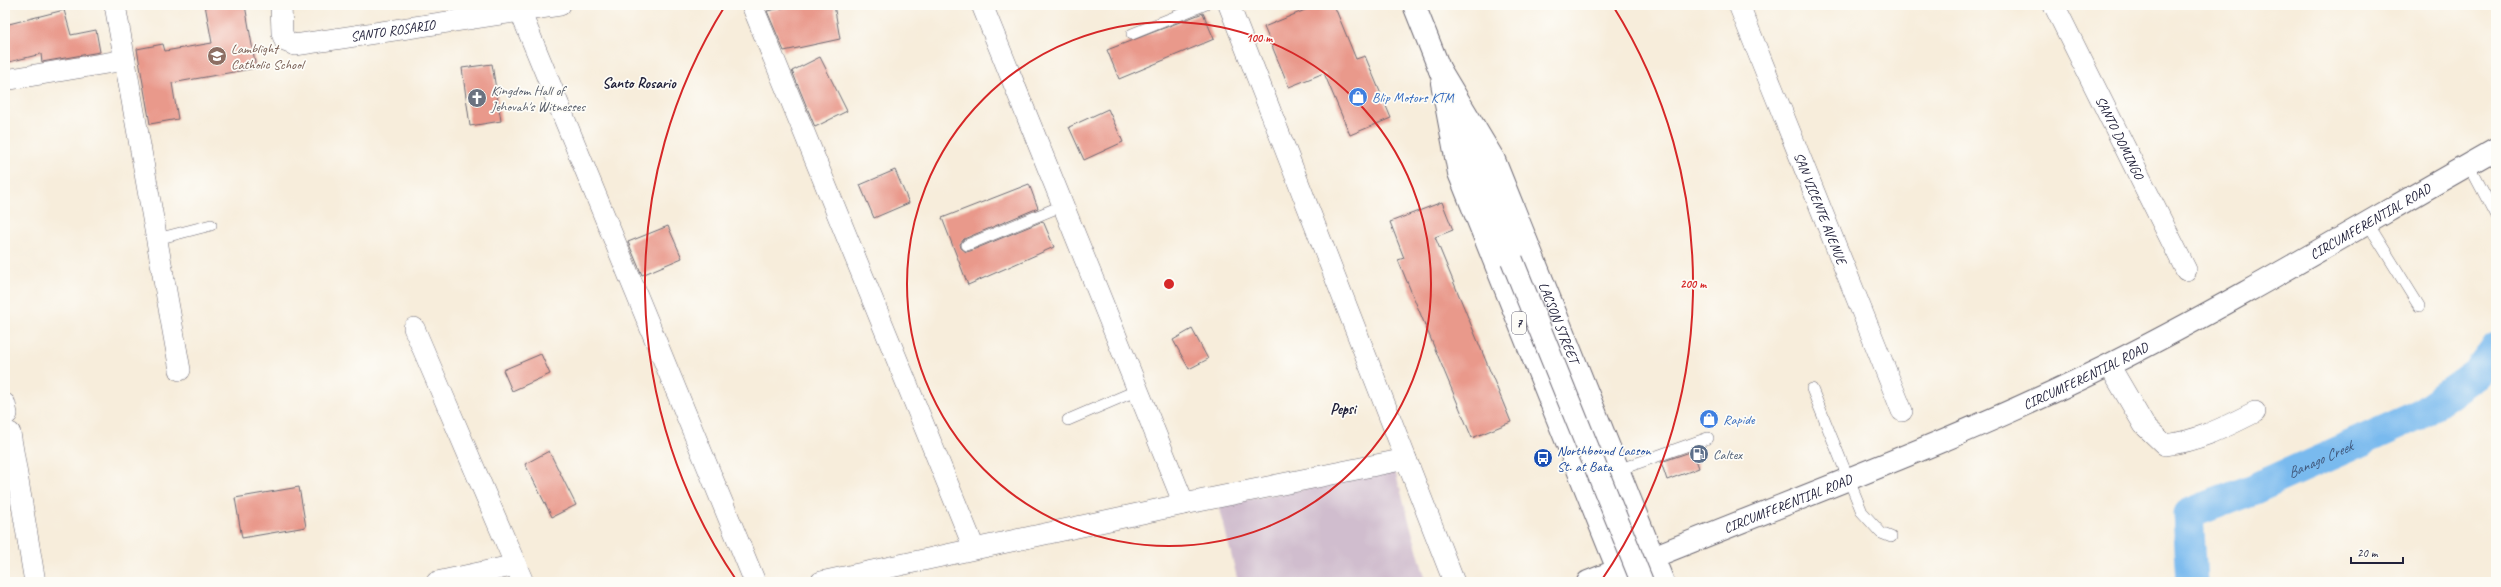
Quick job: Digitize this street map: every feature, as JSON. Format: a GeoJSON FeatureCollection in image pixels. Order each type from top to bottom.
{"type":"FeatureCollection","features":[{"type":"Feature","properties":{"kind":"main road","name":"LACSON STREET"},"geometry":{"type":"LineString","coordinates":[[1414,5],[1512,260],[1642,582]]}},
{"type":"Feature","properties":{"kind":"main road","name":"LACSON STREET"},"geometry":{"type":"LineString","coordinates":[[1440,70],[1494,160],[1663,582]]}},
{"type":"Feature","properties":{"kind":"main road","name":"LACSON STREET"},"geometry":{"type":"LineString","coordinates":[[1440,70],[1459,173],[1620,576]]}},
{"type":"Feature","properties":{"kind":"main road","name":"CIRCUMFERENTIAL ROAD"},"geometry":{"type":"LineString","coordinates":[[1588,582],[1620,576],[1653,557],[1964,431],[2109,365],[2169,334],[2496,149]]}},
{"type":"Feature","properties":{"kind":"street"},"geometry":{"type":"LineString","coordinates":[[115,5],[180,370]]}},
{"type":"Feature","properties":{"kind":"street","name":"SANTO ROSARIO"},"geometry":{"type":"LineString","coordinates":[[281,5],[282,33],[285,41],[295,45],[560,5]]}},
{"type":"Feature","properties":{"kind":"street"},"geometry":{"type":"LineString","coordinates":[[752,5],[974,548]]}},
{"type":"Feature","properties":{"kind":"street"},"geometry":{"type":"LineString","coordinates":[[982,5],[1184,504]]}},
{"type":"Feature","properties":{"kind":"street"},"geometry":{"type":"LineString","coordinates":[[1229,5],[1454,582]]}},
{"type":"Feature","properties":{"kind":"street","name":"SAN VICENTE AVENUE"},"geometry":{"type":"LineString","coordinates":[[1739,5],[1902,411]]}},
{"type":"Feature","properties":{"kind":"street","name":"SANTO DOMINGO"},"geometry":{"type":"LineString","coordinates":[[2054,5],[2186,270]]}},
{"type":"Feature","properties":{"kind":"street"},"geometry":{"type":"LineString","coordinates":[[520,11],[754,582]]}},
{"type":"Feature","properties":{"kind":"street"},"geometry":{"type":"LineString","coordinates":[[5,80],[125,60]]}},
{"type":"Feature","properties":{"kind":"street"},"geometry":{"type":"LineString","coordinates":[[414,328],[519,574],[437,582]]}},
{"type":"Feature","properties":{"kind":"street"},"geometry":{"type":"LineString","coordinates":[[2109,365],[2144,425],[2166,445],[2188,442],[2207,436],[2255,412]]}},
{"type":"Feature","properties":{"kind":"street"},"geometry":{"type":"LineString","coordinates":[[7,417],[35,582]]}},
{"type":"Feature","properties":{"kind":"street"},"geometry":{"type":"LineString","coordinates":[[821,582],[974,548],[1406,459]]}},
{"type":"Feature","properties":{"kind":"lane"},"geometry":{"type":"LineString","coordinates":[[1132,34],[1204,5]]}},
{"type":"Feature","properties":{"kind":"lane"},"geometry":{"type":"LineString","coordinates":[[2468,165],[2496,216]]}},
{"type":"Feature","properties":{"kind":"lane"},"geometry":{"type":"LineString","coordinates":[[968,245],[1064,205]]}},
{"type":"Feature","properties":{"kind":"lane"},"geometry":{"type":"LineString","coordinates":[[2367,222],[2419,306]]}},
{"type":"Feature","properties":{"kind":"lane"},"geometry":{"type":"LineString","coordinates":[[157,239],[211,225]]}},
{"type":"Feature","properties":{"kind":"lane"},"geometry":{"type":"LineString","coordinates":[[1812,389],[1862,512],[1881,533],[1891,537]]}},
{"type":"Feature","properties":{"kind":"lane"},"geometry":{"type":"LineString","coordinates":[[1068,420],[1138,390]]}},
{"type":"Feature","properties":{"kind":"lane"},"geometry":{"type":"LineString","coordinates":[[1618,470],[1708,438]]}},
{"type":"Feature","properties":{"kind":"shaded area"},"geometry":{"type":"Polygon","coordinates":[[[1395,471],[1426,581],[1238,582],[1219,505],[1395,471]]]}},
{"type":"Feature","properties":{"kind":"building"},"geometry":{"type":"Polygon","coordinates":[[[205,5],[245,5],[256,68],[172,83],[178,119],[150,124],[137,49],[163,44],[165,51],[212,43],[205,5]]]}},
{"type":"Feature","properties":{"kind":"building"},"geometry":{"type":"Polygon","coordinates":[[[796,5],[834,5],[840,39],[784,51],[767,11],[796,5]]]}},
{"type":"Feature","properties":{"kind":"building"},"geometry":{"type":"Polygon","coordinates":[[[1317,5],[1334,5],[1356,59],[1365,56],[1391,118],[1350,135],[1324,73],[1289,87],[1264,27],[1317,5]]]}},
{"type":"Feature","properties":{"kind":"building"},"geometry":{"type":"Polygon","coordinates":[[[64,10],[71,35],[96,30],[100,52],[42,62],[41,54],[5,63],[5,25],[64,10]]]}},
{"type":"Feature","properties":{"kind":"building"},"geometry":{"type":"Polygon","coordinates":[[[1203,13],[1214,39],[1119,79],[1107,50],[1203,13]]]}},
{"type":"Feature","properties":{"kind":"building"},"geometry":{"type":"Polygon","coordinates":[[[820,57],[847,111],[815,127],[792,71],[820,57]]]}},
{"type":"Feature","properties":{"kind":"building"},"geometry":{"type":"Polygon","coordinates":[[[492,64],[501,121],[470,126],[462,68],[492,64]]]}},
{"type":"Feature","properties":{"kind":"building"},"geometry":{"type":"Polygon","coordinates":[[[1108,109],[1123,142],[1084,160],[1069,127],[1108,109]]]}},
{"type":"Feature","properties":{"kind":"building"},"geometry":{"type":"Polygon","coordinates":[[[895,170],[909,203],[874,218],[860,185],[895,170]]]}},
{"type":"Feature","properties":{"kind":"building"},"geometry":{"type":"Polygon","coordinates":[[[1029,184],[1038,208],[964,239],[960,244],[961,248],[966,252],[970,251],[1043,221],[1054,247],[968,285],[942,218],[1029,184]]]}},
{"type":"Feature","properties":{"kind":"building"},"geometry":{"type":"Polygon","coordinates":[[[1442,202],[1453,230],[1435,237],[1511,422],[1472,438],[1398,260],[1404,258],[1390,222],[1442,202]]]}},
{"type":"Feature","properties":{"kind":"building"},"geometry":{"type":"Polygon","coordinates":[[[668,226],[682,258],[642,275],[628,242],[668,226]]]}},
{"type":"Feature","properties":{"kind":"building"},"geometry":{"type":"Polygon","coordinates":[[[1192,329],[1208,359],[1189,369],[1173,340],[1192,329]]]}},
{"type":"Feature","properties":{"kind":"building"},"geometry":{"type":"Polygon","coordinates":[[[541,354],[550,374],[512,391],[503,370],[541,354]]]}},
{"type":"Feature","properties":{"kind":"building"},"geometry":{"type":"Polygon","coordinates":[[[549,451],[576,505],[552,517],[525,464],[549,451]]]}},
{"type":"Feature","properties":{"kind":"building"},"geometry":{"type":"Polygon","coordinates":[[[1693,451],[1699,468],[1667,480],[1661,462],[1693,451]]]}},
{"type":"Feature","properties":{"kind":"building"},"geometry":{"type":"Polygon","coordinates":[[[299,487],[306,527],[242,538],[235,498],[299,487]]]}},
{"type":"Feature","properties":{"kind":"waterway","name":"Banago Creek"},"geometry":{"type":"LineString","coordinates":[[2192,582],[2188,514],[2254,489],[2417,416],[2477,373],[2496,349]]}},
{"type":"Feature","properties":{"kind":"place","name":"Lamblight Catholic School"},"geometry":{"type":"Point","coordinates":[217,56]}},
{"type":"Feature","properties":{"kind":"place","name":"Blip Motors KTM"},"geometry":{"type":"Point","coordinates":[1358,97]}},
{"type":"Feature","properties":{"kind":"place","name":"Kingdom Hall of Jehovah's Witnesses"},"geometry":{"type":"Point","coordinates":[477,98]}},
{"type":"Feature","properties":{"kind":"place","name":"Rapide"},"geometry":{"type":"Point","coordinates":[1709,419]}},
{"type":"Feature","properties":{"kind":"place","name":"Caltex"},"geometry":{"type":"Point","coordinates":[1699,454]}},
{"type":"Feature","properties":{"kind":"place","name":"Northbound Lacson St. at Bata"},"geometry":{"type":"Point","coordinates":[1543,458]}},
{"type":"Feature","properties":{"kind":"district","name":"Santo Rosario"},"geometry":{"type":"Point","coordinates":[639,83]}},
{"type":"Feature","properties":{"kind":"district","name":"Pepsi"},"geometry":{"type":"Point","coordinates":[1343,409]}}]}
